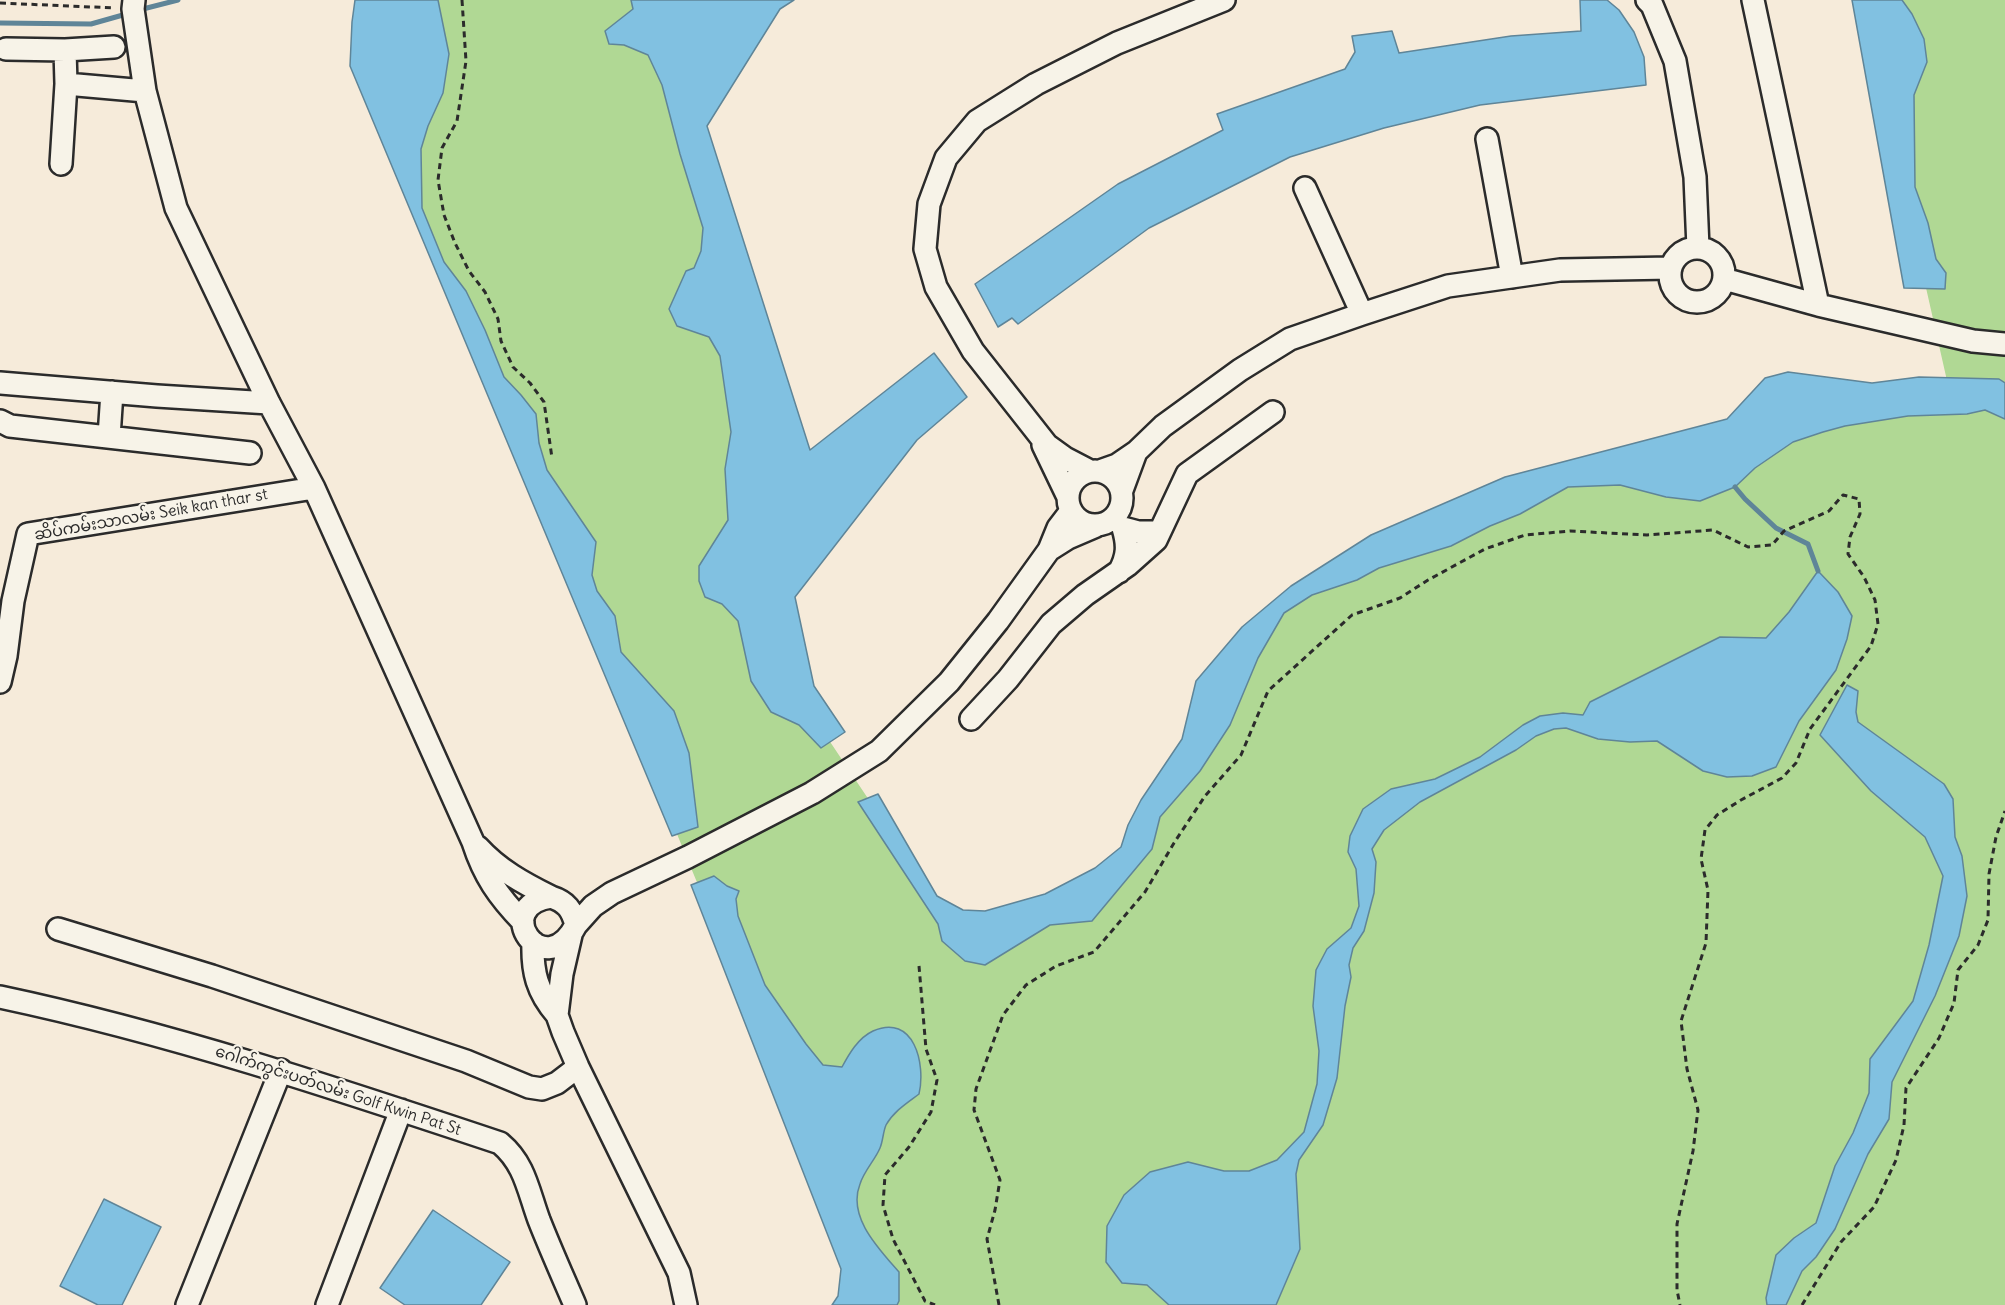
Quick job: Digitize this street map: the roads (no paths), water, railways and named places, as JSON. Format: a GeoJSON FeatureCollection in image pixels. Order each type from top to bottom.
{"type":"FeatureCollection","features":[{"type":"Feature","properties":{"kind":"street"},"geometry":{"type":"LineString","coordinates":[[1122,490],[1112,476],[1065,458],[1047,445],[973,351],[936,288],[925,249],[929,204],[946,158],[977,121],[1036,84],[1117,43],[1224,0]]}},
{"type":"Feature","properties":{"kind":"street"},"geometry":{"type":"LineString","coordinates":[[1647,0],[1652,5],[1675,61],[1695,177],[1698,248]]}},
{"type":"Feature","properties":{"kind":"street"},"geometry":{"type":"LineString","coordinates":[[1753,0],[1818,305]]}},
{"type":"Feature","properties":{"kind":"street"},"geometry":{"type":"LineString","coordinates":[[134,4],[145,91],[176,208],[269,403],[314,488],[473,842],[481,867],[493,888],[522,922],[526,935],[533,942],[546,948],[562,944],[593,906],[612,893],[812,793],[879,751],[949,682],[998,621],[1049,550],[1070,504],[1072,483],[1081,474],[1117,465],[1136,452],[1173,419],[1240,370],[1290,339],[1448,286],[1560,270],[1671,268]]}},
{"type":"Feature","properties":{"kind":"street"},"geometry":{"type":"LineString","coordinates":[[6,50],[114,47]]}},
{"type":"Feature","properties":{"kind":"street"},"geometry":{"type":"LineString","coordinates":[[61,164],[66,84],[65,50]]}},
{"type":"Feature","properties":{"kind":"street"},"geometry":{"type":"LineString","coordinates":[[66,84],[145,91]]}},
{"type":"Feature","properties":{"kind":"street"},"geometry":{"type":"LineString","coordinates":[[1487,139],[1512,277]]}},
{"type":"Feature","properties":{"kind":"street"},"geometry":{"type":"LineString","coordinates":[[1305,188],[1362,314]]}},
{"type":"Feature","properties":{"kind":"street"},"geometry":{"type":"LineString","coordinates":[[1698,248],[1711,251],[1721,261],[1724,279],[1717,294],[1706,301],[1694,302],[1685,299],[1673,288],[1670,277],[1676,258],[1686,250],[1698,248]]}},
{"type":"Feature","properties":{"kind":"street"},"geometry":{"type":"LineString","coordinates":[[1724,279],[1818,305],[1973,341],[2005,344]]}},
{"type":"Feature","properties":{"kind":"street"},"geometry":{"type":"LineString","coordinates":[[0,383],[269,403]]}},
{"type":"Feature","properties":{"kind":"street"},"geometry":{"type":"LineString","coordinates":[[109,437],[112,392]]}},
{"type":"Feature","properties":{"kind":"street"},"geometry":{"type":"LineString","coordinates":[[971,718],[1008,679],[1051,624],[1119,572],[1156,540],[1187,474],[1273,412]]}},
{"type":"Feature","properties":{"kind":"street"},"geometry":{"type":"LineString","coordinates":[[0,421],[10,426],[250,453]]}},
{"type":"Feature","properties":{"kind":"street"},"geometry":{"type":"LineString","coordinates":[[1032,426],[1080,521],[1096,526]]}},
{"type":"Feature","properties":{"kind":"street"},"geometry":{"type":"LineString","coordinates":[[1119,572],[1125,561],[1128,546],[1120,521],[1122,490],[1136,452]]}},
{"type":"Feature","properties":{"kind":"street","name":"ဆိပ်ကမ်းသာလမ်း Seik kan thar st"},"geometry":{"type":"LineString","coordinates":[[0,681],[27,534],[314,488]]}},
{"type":"Feature","properties":{"kind":"street"},"geometry":{"type":"LineString","coordinates":[[1049,550],[1068,538],[1109,522],[1120,521],[1138,532],[1159,532]]}},
{"type":"Feature","properties":{"kind":"street"},"geometry":{"type":"LineString","coordinates":[[473,842],[504,871],[570,909],[574,930],[562,974],[557,1015],[578,1067],[679,1273],[686,1305]]}},
{"type":"Feature","properties":{"kind":"street"},"geometry":{"type":"LineString","coordinates":[[522,922],[529,906],[538,899],[612,893]]}},
{"type":"Feature","properties":{"kind":"street"},"geometry":{"type":"LineString","coordinates":[[58,928],[466,1060],[529,1087],[542,1089],[557,1083],[578,1067]]}},
{"type":"Feature","properties":{"kind":"street"},"geometry":{"type":"LineString","coordinates":[[533,942],[532,960],[536,980],[545,1001],[557,1015]]}},
{"type":"Feature","properties":{"kind":"street","name":"ဂေါက်ကွင်းပတ်လမ်း Golf Kwin Pat St"},"geometry":{"type":"LineString","coordinates":[[0,997],[64,1011],[281,1070],[500,1143],[513,1154],[523,1173],[575,1305]]}},
{"type":"Feature","properties":{"kind":"street"},"geometry":{"type":"LineString","coordinates":[[187,1305],[281,1070]]}},
{"type":"Feature","properties":{"kind":"street"},"geometry":{"type":"LineString","coordinates":[[327,1305],[401,1110]]}},
{"type":"Feature","properties":{"kind":"water"},"geometry":{"type":"Polygon","coordinates":[[[355,0],[438,0],[449,54],[443,93],[428,126],[421,149],[422,208],[444,262],[466,291],[504,377],[536,414],[539,443],[547,470],[596,542],[592,575],[597,591],[615,616],[621,652],[674,711],[689,753],[698,827],[672,836],[350,66],[355,0]]]}},
{"type":"Feature","properties":{"kind":"water"},"geometry":{"type":"Polygon","coordinates":[[[631,0],[794,0],[780,9],[707,126],[810,450],[934,353],[967,397],[917,440],[795,597],[814,686],[845,732],[821,748],[799,725],[771,712],[751,681],[738,621],[722,604],[705,597],[699,581],[699,566],[728,520],[725,469],[731,432],[720,356],[709,337],[677,326],[669,309],[686,271],[694,268],[701,251],[703,228],[662,85],[648,55],[624,45],[609,44],[605,31],[633,9],[631,0]]]}},
{"type":"Feature","properties":{"kind":"water"},"geometry":{"type":"Polygon","coordinates":[[[1580,0],[1607,0],[1619,10],[1634,32],[1644,57],[1646,85],[1480,105],[1384,128],[1290,157],[1149,228],[1018,324],[1012,318],[998,327],[975,284],[1118,184],[1223,130],[1217,114],[1345,69],[1355,52],[1352,36],[1392,31],[1399,53],[1511,36],[1581,31],[1580,0]]]}},
{"type":"Feature","properties":{"kind":"water"},"geometry":{"type":"Polygon","coordinates":[[[1852,0],[1902,0],[1912,14],[1924,39],[1927,62],[1914,95],[1915,187],[1928,223],[1936,259],[1946,273],[1945,289],[1904,288],[1852,0]]]}},
{"type":"Feature","properties":{"kind":"water"},"geometry":{"type":"Polygon","coordinates":[[[1788,372],[1872,383],[1919,377],[1999,379],[2005,383],[2005,419],[1985,410],[1967,414],[1908,416],[1845,426],[1793,442],[1755,468],[1735,487],[1700,501],[1666,497],[1620,485],[1568,487],[1520,514],[1451,546],[1379,568],[1357,580],[1312,595],[1284,613],[1258,658],[1230,725],[1200,771],[1160,817],[1152,849],[1092,921],[1050,925],[985,965],[965,961],[942,941],[938,924],[858,802],[878,794],[937,896],[963,910],[985,911],[1045,894],[1095,868],[1121,847],[1128,825],[1141,800],[1182,739],[1196,681],[1242,627],[1291,586],[1371,535],[1505,477],[1727,419],[1765,378],[1788,372]]]}},
{"type":"Feature","properties":{"kind":"water"},"geometry":{"type":"Polygon","coordinates":[[[1818,571],[1838,592],[1852,616],[1836,670],[1799,721],[1776,767],[1752,776],[1727,777],[1703,771],[1657,741],[1630,742],[1598,739],[1566,728],[1554,729],[1536,736],[1516,750],[1420,802],[1384,830],[1372,849],[1376,862],[1374,893],[1364,931],[1353,948],[1349,965],[1351,977],[1345,1006],[1337,1078],[1323,1125],[1299,1160],[1296,1174],[1300,1249],[1276,1305],[1169,1305],[1147,1285],[1122,1283],[1106,1262],[1107,1226],[1124,1195],[1150,1172],[1188,1162],[1224,1171],[1249,1171],[1277,1160],[1304,1132],[1317,1084],[1319,1051],[1313,1006],[1316,970],[1327,949],[1351,928],[1359,906],[1356,869],[1348,852],[1350,836],[1363,809],[1391,789],[1435,779],[1480,757],[1523,725],[1540,716],[1563,713],[1583,715],[1590,702],[1720,637],[1766,638],[1789,612],[1818,571]]]}},
{"type":"Feature","properties":{"kind":"water"},"geometry":{"type":"Polygon","coordinates":[[[1847,685],[1858,691],[1856,712],[1858,722],[1944,784],[1953,799],[1955,837],[1962,856],[1967,896],[1959,936],[1935,996],[1892,1082],[1889,1119],[1868,1154],[1835,1229],[1816,1257],[1802,1271],[1786,1305],[1767,1305],[1766,1298],[1776,1255],[1794,1238],[1816,1223],[1835,1166],[1853,1133],[1869,1093],[1870,1059],[1913,1001],[1929,945],[1943,876],[1925,837],[1871,791],[1820,735],[1847,685]]]}},
{"type":"Feature","properties":{"kind":"water"},"geometry":{"type":"Polygon","coordinates":[[[714,876],[727,886],[739,891],[736,899],[738,916],[765,985],[823,1065],[842,1067],[858,1042],[873,1031],[887,1027],[898,1029],[914,1044],[921,1069],[919,1094],[889,1120],[880,1148],[862,1179],[857,1196],[861,1220],[867,1232],[899,1272],[897,1305],[832,1305],[838,1296],[841,1269],[691,885],[714,876]]]}},
{"type":"Feature","properties":{"kind":"water"},"geometry":{"type":"Polygon","coordinates":[[[104,1199],[161,1227],[122,1305],[98,1305],[60,1286],[104,1199]]]}},
{"type":"Feature","properties":{"kind":"water"},"geometry":{"type":"Polygon","coordinates":[[[433,1210],[510,1262],[481,1305],[405,1305],[380,1288],[433,1210]]]}},
{"type":"Feature","properties":{"kind":"waterway"},"geometry":{"type":"LineString","coordinates":[[139,10],[178,0]]}},
{"type":"Feature","properties":{"kind":"waterway"},"geometry":{"type":"LineString","coordinates":[[0,23],[91,24],[130,13]]}},
{"type":"Feature","properties":{"kind":"waterway"},"geometry":{"type":"LineString","coordinates":[[1735,487],[1776,528],[1808,544],[1818,571]]}}]}
